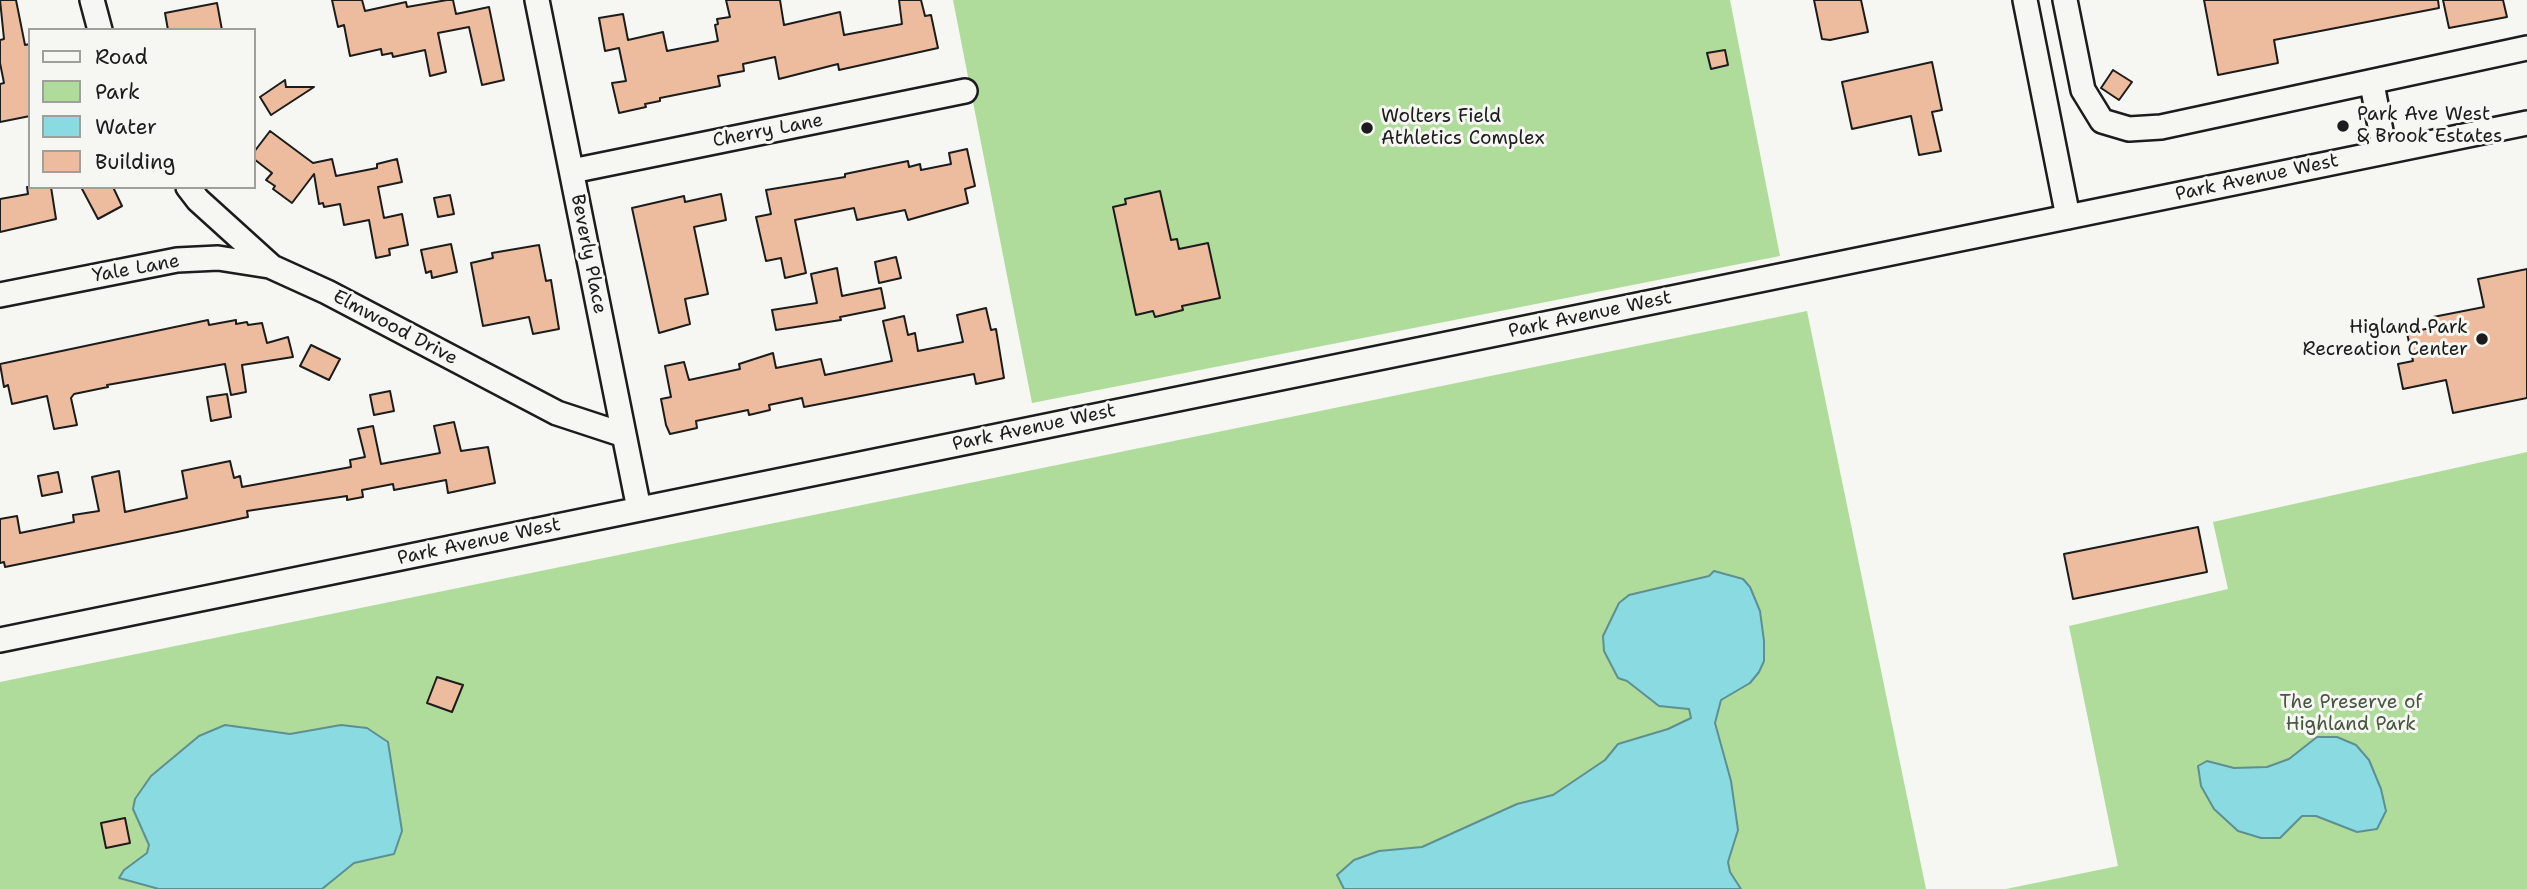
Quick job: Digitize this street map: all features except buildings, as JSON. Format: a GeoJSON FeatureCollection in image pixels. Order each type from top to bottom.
{"type":"FeatureCollection","features":[{"type":"Feature","properties":{"kind":"street"},"geometry":{"type":"LineString","coordinates":[[92,0],[99,28]]}},
{"type":"Feature","properties":{"kind":"street","name":"Beverly Place"},"geometry":{"type":"LineString","coordinates":[[537,0],[639,509]]}},
{"type":"Feature","properties":{"kind":"street"},"geometry":{"type":"LineString","coordinates":[[2025,0],[2068,217]]}},
{"type":"Feature","properties":{"kind":"street"},"geometry":{"type":"LineString","coordinates":[[2065,0],[2083,90],[2102,121],[2129,129],[2161,127],[2372,84],[2527,48]]}},
{"type":"Feature","properties":{"kind":"street"},"geometry":{"type":"LineString","coordinates":[[2372,84],[2385,152]]}},
{"type":"Feature","properties":{"kind":"street","name":"Cherry Lane"},"geometry":{"type":"LineString","coordinates":[[572,171],[965,91]]}},
{"type":"Feature","properties":{"kind":"street","name":"Park Avenue West"},"geometry":{"type":"LineString","coordinates":[[0,639],[2527,123]]}},
{"type":"Feature","properties":{"kind":"street","name":"Elmwood Drive"},"geometry":{"type":"LineString","coordinates":[[189,189],[198,201],[272,267],[327,292],[557,413],[624,435]]}},
{"type":"Feature","properties":{"kind":"street","name":"Yale Lane"},"geometry":{"type":"LineString","coordinates":[[0,295],[177,260],[243,259],[272,267]]}},
{"type":"Feature","properties":{"kind":"green space","name":"Wolters Field Athletics Complex"},"geometry":{"type":"Polygon","coordinates":[[[953,0],[1730,0],[1780,256],[1032,403],[953,0]]]}},
{"type":"Feature","properties":{"kind":"green space"},"geometry":{"type":"Polygon","coordinates":[[[1807,311],[1926,889],[0,889],[0,682],[1807,311]]]}},
{"type":"Feature","properties":{"kind":"green space","name":"The Preserve of Highland Park"},"geometry":{"type":"Polygon","coordinates":[[[2527,452],[2527,889],[2006,889],[2118,866],[2069,626],[2228,589],[2213,522],[2527,452]]]}},
{"type":"Feature","properties":{"kind":"water"},"geometry":{"type":"Polygon","coordinates":[[[1714,571],[1743,579],[1750,587],[1760,611],[1764,641],[1764,661],[1759,672],[1750,683],[1721,700],[1715,723],[1731,781],[1738,830],[1728,862],[1730,872],[1741,889],[1344,889],[1337,875],[1354,860],[1379,851],[1422,847],[1517,804],[1553,795],[1605,760],[1618,744],[1668,729],[1691,718],[1689,709],[1659,706],[1627,681],[1618,678],[1604,651],[1603,636],[1619,603],[1629,595],[1709,576],[1714,571]]]}},
{"type":"Feature","properties":{"kind":"water"},"geometry":{"type":"Polygon","coordinates":[[[225,725],[290,734],[341,725],[367,728],[388,742],[402,831],[394,854],[354,863],[322,889],[159,889],[119,878],[124,870],[147,853],[149,845],[133,809],[135,799],[151,776],[199,736],[225,725]]]}},
{"type":"Feature","properties":{"kind":"water"},"geometry":{"type":"Polygon","coordinates":[[[2317,737],[2337,737],[2356,745],[2369,760],[2381,789],[2386,811],[2377,829],[2357,832],[2316,816],[2302,816],[2280,838],[2261,838],[2238,831],[2214,809],[2201,786],[2198,766],[2207,761],[2234,768],[2267,767],[2289,759],[2317,737]]]}},
{"type":"Feature","properties":{"kind":"place","name":"Park Ave West & Brook Estates"},"geometry":{"type":"Point","coordinates":[2343,126]}},
{"type":"Feature","properties":{"kind":"place","name":"Wolters Field Athletics Complex"},"geometry":{"type":"Point","coordinates":[1367,128]}},
{"type":"Feature","properties":{"kind":"place","name":"Higland Park Recreation Center"},"geometry":{"type":"Point","coordinates":[2482,339]}}]}
